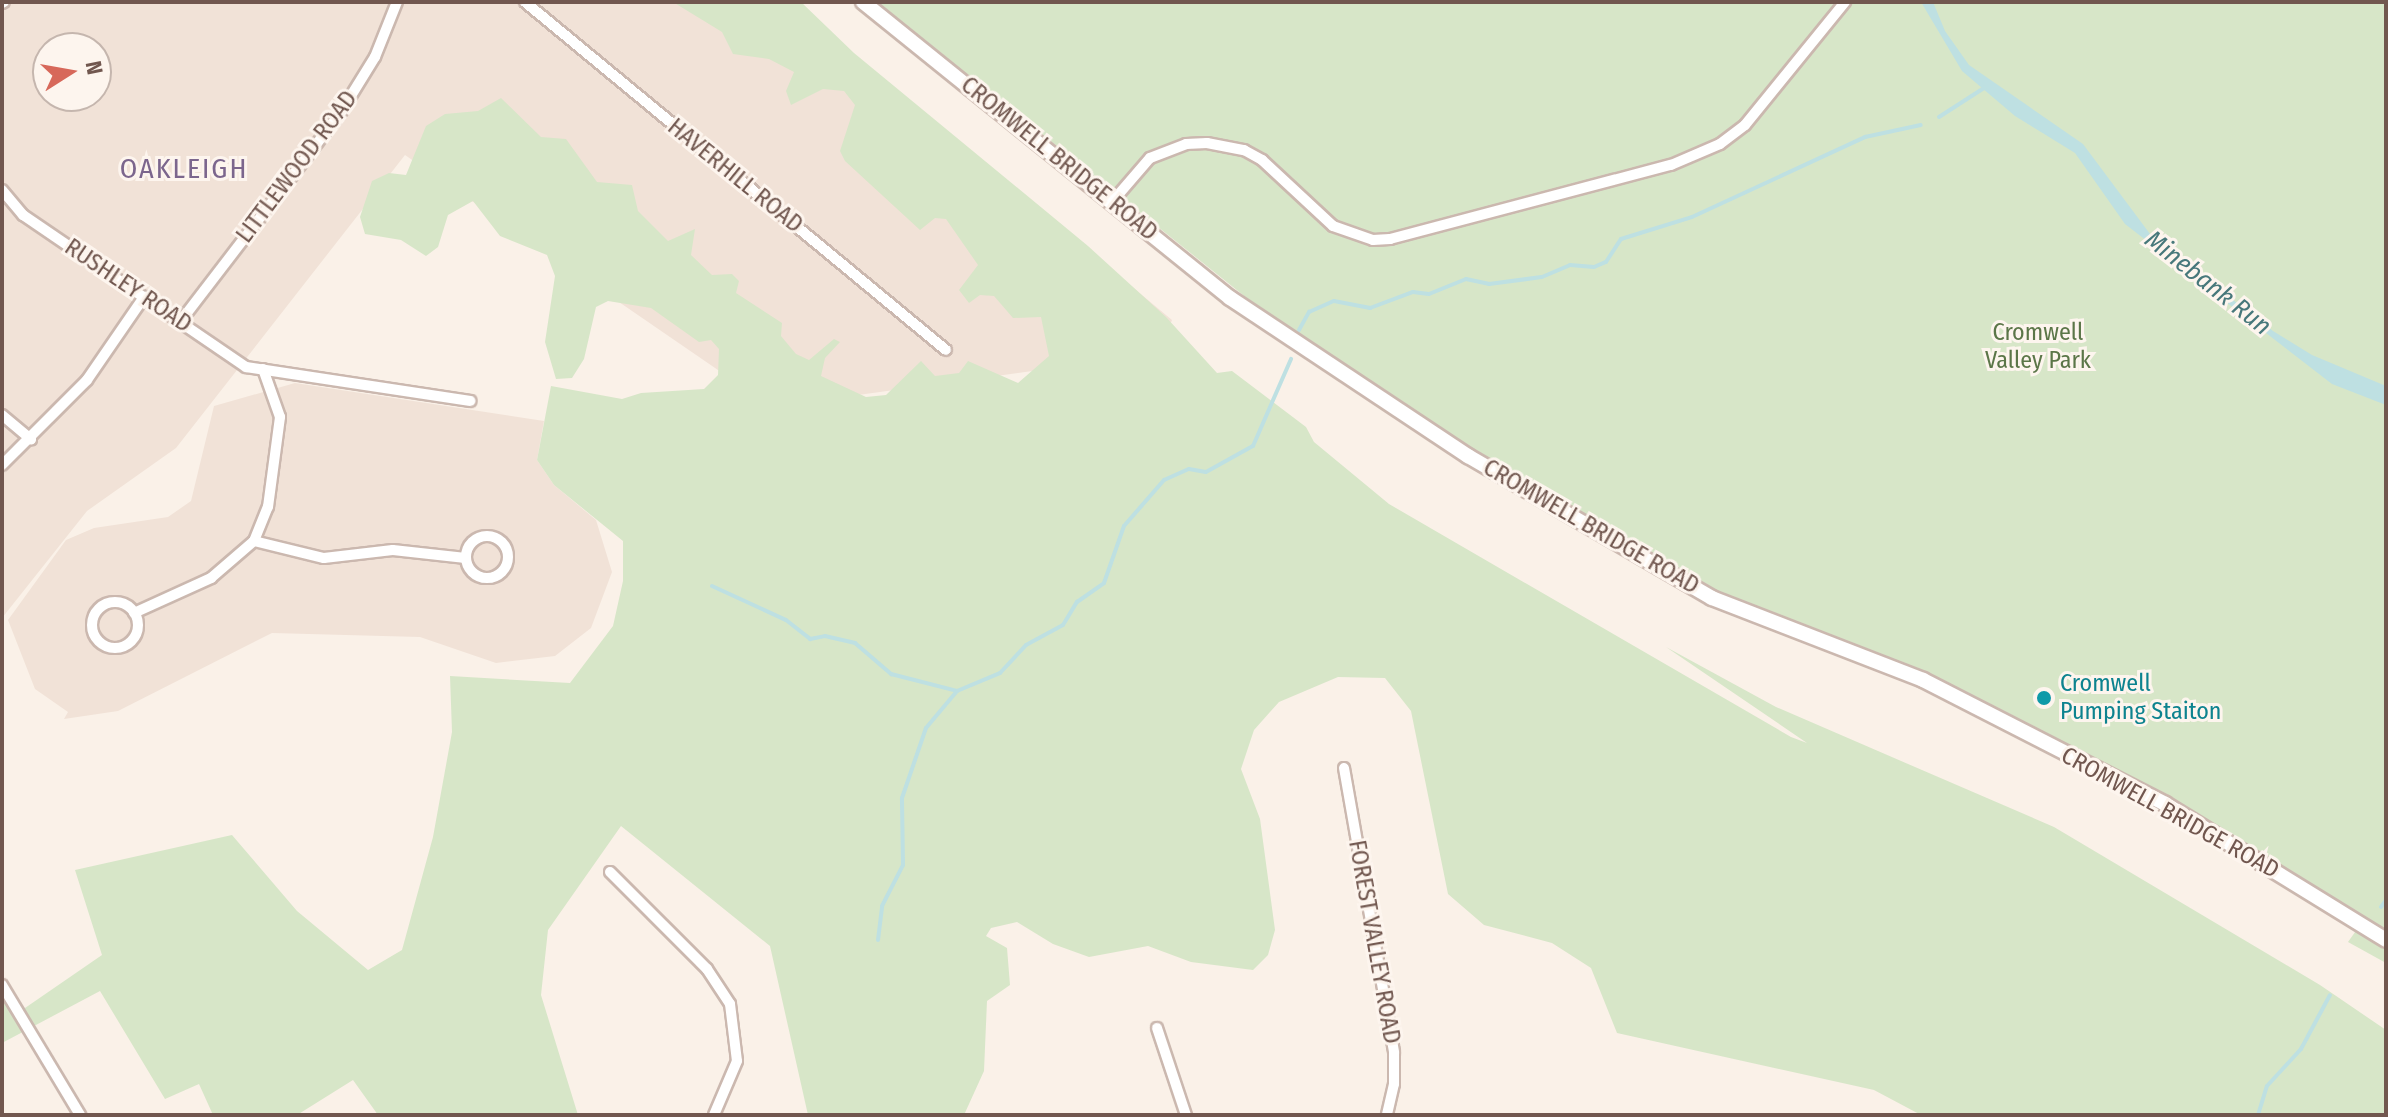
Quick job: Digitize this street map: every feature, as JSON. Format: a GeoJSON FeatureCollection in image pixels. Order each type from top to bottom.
{"type":"FeatureCollection","features":[{"type":"Feature","properties":{"kind":"main road","name":"CROMWELL BRIDGE ROAD"},"geometry":{"type":"LineString","coordinates":[[863,2],[1230,298],[1331,370],[1712,598],[1947,692],[2165,804],[2386,940]]}},
{"type":"Feature","properties":{"kind":"street","name":"LITTLEWOOD ROAD"},"geometry":{"type":"LineString","coordinates":[[180,322],[341,112],[375,57],[397,2]]}},
{"type":"Feature","properties":{"kind":"street","name":"HAVERHILL ROAD"},"geometry":{"type":"LineString","coordinates":[[525,2],[946,350]]}},
{"type":"Feature","properties":{"kind":"street"},"geometry":{"type":"LineString","coordinates":[[1112,202],[1150,158],[1186,144],[1207,143],[1244,150],[1262,160],[1333,226],[1373,240],[1390,239],[1671,165],[1720,144],[1745,125],[1845,2]]}},
{"type":"Feature","properties":{"kind":"street","name":"RUSHLEY ROAD"},"geometry":{"type":"LineString","coordinates":[[2,190],[23,215],[246,367],[470,401]]}},
{"type":"Feature","properties":{"kind":"street"},"geometry":{"type":"LineString","coordinates":[[2,465],[31,439],[105,357],[144,297]]}},
{"type":"Feature","properties":{"kind":"street"},"geometry":{"type":"LineString","coordinates":[[134,613],[211,578],[254,541],[268,507],[280,417],[263,369]]}},
{"type":"Feature","properties":{"kind":"street"},"geometry":{"type":"LineString","coordinates":[[2,415],[31,439]]}},
{"type":"Feature","properties":{"kind":"street"},"geometry":{"type":"LineString","coordinates":[[481,536],[495,537],[508,552],[503,572],[490,578],[471,571],[466,558],[469,545],[481,536]]}},
{"type":"Feature","properties":{"kind":"street"},"geometry":{"type":"LineString","coordinates":[[254,541],[324,558],[393,550],[466,558]]}},
{"type":"Feature","properties":{"kind":"street"},"geometry":{"type":"LineString","coordinates":[[107,604],[122,604],[134,613],[138,627],[126,645],[104,646],[94,635],[93,620],[107,604]]}},
{"type":"Feature","properties":{"kind":"street","name":"FOREST VALLEY ROAD"},"geometry":{"type":"LineString","coordinates":[[1344,768],[1394,1053],[1394,1084],[1387,1115]]}},
{"type":"Feature","properties":{"kind":"street"},"geometry":{"type":"LineString","coordinates":[[610,872],[707,969],[730,1004],[737,1061],[714,1115]]}},
{"type":"Feature","properties":{"kind":"street"},"geometry":{"type":"LineString","coordinates":[[2,985],[80,1115]]}},
{"type":"Feature","properties":{"kind":"street"},"geometry":{"type":"LineString","coordinates":[[1157,1028],[1186,1115]]}},
{"type":"Feature","properties":{"kind":"shaded area"},"geometry":{"type":"Polygon","coordinates":[[[2,2],[798,2],[828,34],[1172,320],[1157,354],[858,395],[750,392],[405,155],[176,448],[87,511],[2,618],[2,2]]]}},
{"type":"Feature","properties":{"kind":"shaded area"},"geometry":{"type":"Polygon","coordinates":[[[295,383],[544,421],[537,460],[554,485],[596,520],[612,572],[591,628],[555,656],[496,663],[420,637],[272,633],[118,711],[64,719],[68,712],[35,689],[8,620],[66,540],[94,528],[168,517],[191,501],[214,406],[295,383]]]}},
{"type":"Feature","properties":{"kind":"green space"},"geometry":{"type":"Polygon","coordinates":[[[673,2],[801,2],[854,53],[1088,246],[1166,317],[1217,373],[1232,371],[1306,427],[1314,442],[1389,504],[1791,737],[1807,743],[1666,647],[1776,707],[2054,827],[2320,985],[2386,1030],[2386,1115],[1921,1115],[1874,1090],[1617,1033],[1591,968],[1552,943],[1484,925],[1448,894],[1411,711],[1385,678],[1338,677],[1279,702],[1254,730],[1241,769],[1260,819],[1275,930],[1268,955],[1253,970],[1191,962],[1148,946],[1089,957],[1053,944],[1017,922],[991,928],[986,936],[1007,948],[1010,985],[987,1001],[984,1071],[964,1115],[808,1115],[770,946],[621,826],[548,930],[541,995],[578,1115],[378,1115],[353,1080],[297,1115],[213,1115],[199,1084],[165,1099],[100,991],[2,1043],[2,999],[25,1008],[102,955],[75,870],[232,835],[297,911],[368,970],[402,950],[433,837],[452,732],[450,676],[570,683],[613,626],[623,581],[623,541],[554,485],[537,460],[551,386],[622,399],[641,393],[704,389],[718,375],[719,349],[711,340],[699,342],[651,308],[608,301],[596,307],[584,359],[572,378],[556,379],[545,342],[555,276],[547,255],[500,236],[473,201],[448,215],[438,247],[426,256],[401,240],[365,234],[360,217],[372,181],[389,173],[406,175],[426,126],[445,114],[478,111],[501,98],[541,137],[566,139],[597,182],[632,185],[638,211],[668,241],[695,229],[691,255],[712,275],[732,274],[739,281],[736,293],[782,323],[781,336],[796,354],[809,360],[834,339],[840,342],[825,358],[821,376],[866,397],[886,395],[921,361],[935,376],[959,373],[968,361],[1018,383],[1049,356],[1041,317],[1013,318],[994,296],[980,295],[969,303],[959,290],[978,265],[946,219],[935,218],[920,230],[845,161],[840,151],[855,105],[844,91],[823,89],[791,105],[786,91],[794,72],[769,59],[733,54],[722,32],[673,2]]]}},
{"type":"Feature","properties":{"kind":"green space","name":"Cromwell Valley Park"},"geometry":{"type":"Polygon","coordinates":[[[877,2],[2386,2],[2386,963],[2348,942],[2365,918],[2193,812],[1950,684],[1731,600],[1471,449],[1314,349],[877,2]]]}},
{"type":"Feature","properties":{"kind":"water","name":"Minebank Run"},"geometry":{"type":"Polygon","coordinates":[[[1921,2],[1933,2],[1945,31],[1969,65],[2083,144],[2153,238],[2273,331],[2312,355],[2386,386],[2386,405],[2332,384],[2125,224],[2075,153],[2015,116],[1962,71],[1921,2]]]}},
{"type":"Feature","properties":{"kind":"waterway"},"geometry":{"type":"LineString","coordinates":[[1939,117],[1984,88]]}},
{"type":"Feature","properties":{"kind":"waterway"},"geometry":{"type":"LineString","coordinates":[[1299,330],[1309,312],[1334,301],[1370,308],[1413,292],[1429,294],[1466,279],[1489,284],[1542,277],[1570,265],[1594,267],[1606,262],[1621,239],[1692,217],[1865,137],[1921,125]]}},
{"type":"Feature","properties":{"kind":"waterway"},"geometry":{"type":"LineString","coordinates":[[878,940],[882,906],[903,865],[902,798],[926,728],[957,691],[1000,673],[1026,645],[1063,625],[1077,602],[1104,583],[1124,526],[1164,480],[1189,469],[1206,472],[1253,446],[1291,359]]}},
{"type":"Feature","properties":{"kind":"waterway"},"geometry":{"type":"LineString","coordinates":[[712,586],[786,620],[810,639],[825,636],[855,643],[891,674],[957,691]]}},
{"type":"Feature","properties":{"kind":"waterway"},"geometry":{"type":"LineString","coordinates":[[2381,907],[2386,900]]}},
{"type":"Feature","properties":{"kind":"waterway"},"geometry":{"type":"LineString","coordinates":[[2258,1115],[2267,1086],[2301,1049],[2330,995]]}},
{"type":"Feature","properties":{"kind":"place","name":"Cromwell Pumping Staiton"},"geometry":{"type":"Point","coordinates":[2044,698]}},
{"type":"Feature","properties":{"kind":"district","name":"OAKLEIGH"},"geometry":{"type":"Point","coordinates":[184,169]}}]}
